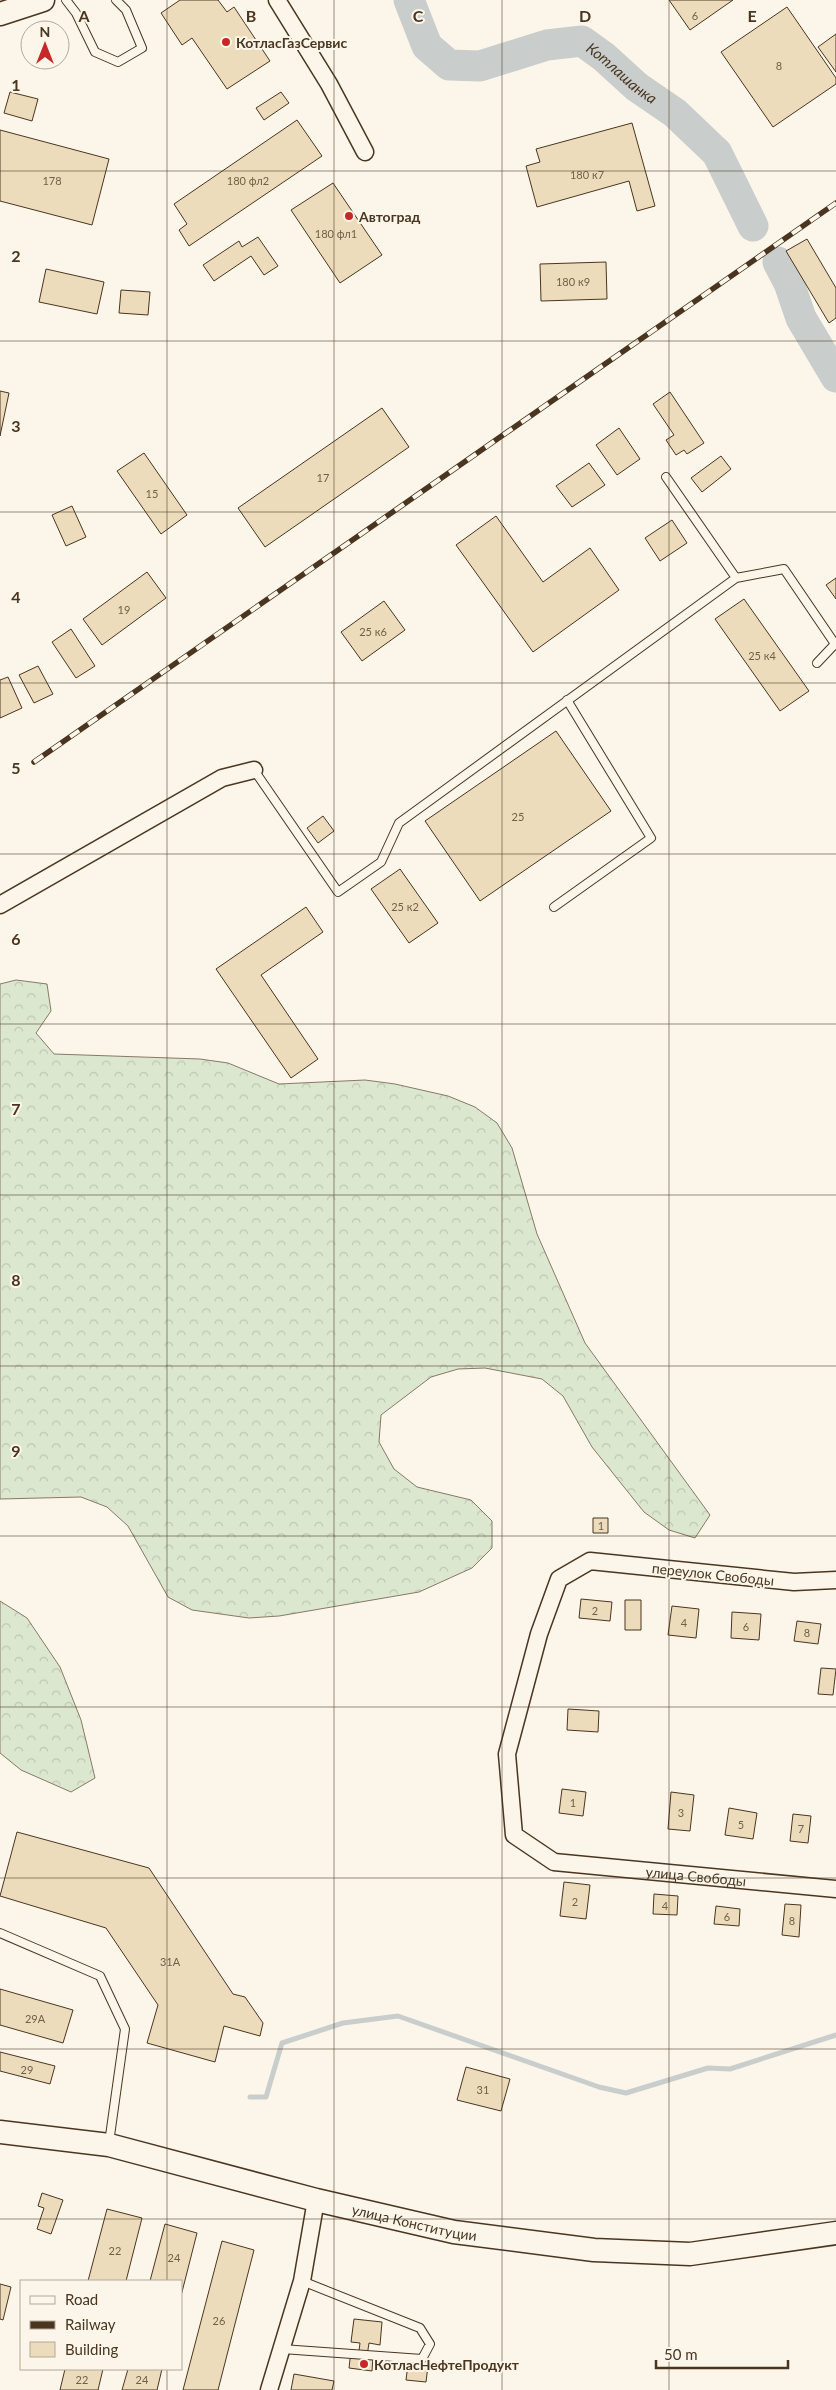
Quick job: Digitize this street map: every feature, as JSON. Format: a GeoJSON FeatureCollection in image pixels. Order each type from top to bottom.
{"type":"FeatureCollection","features":[{"type":"Feature","properties":{"kind":"main road"},"geometry":{"type":"LineString","coordinates":[[0,14],[43,0]]}},
{"type":"Feature","properties":{"kind":"main road","name":"улица Конституции"},"geometry":{"type":"LineString","coordinates":[[0,2132],[109,2145],[316,2200],[454,2232],[594,2250],[690,2254],[836,2233]]}},
{"type":"Feature","properties":{"kind":"street"},"geometry":{"type":"LineString","coordinates":[[277,0],[329,84],[366,152]]}},
{"type":"Feature","properties":{"kind":"street"},"geometry":{"type":"LineString","coordinates":[[0,905],[222,778],[254,770]]}},
{"type":"Feature","properties":{"kind":"street","name":"переулок Свободы"},"geometry":{"type":"LineString","coordinates":[[554,1862],[514,1835],[507,1754],[539,1634],[559,1579],[590,1561],[794,1582],[836,1580]]}},
{"type":"Feature","properties":{"kind":"street","name":"улица Свободы"},"geometry":{"type":"LineString","coordinates":[[554,1862],[836,1889]]}},
{"type":"Feature","properties":{"kind":"street"},"geometry":{"type":"LineString","coordinates":[[268,2390],[302,2281],[316,2200]]}},
{"type":"Feature","properties":{"kind":"lane"},"geometry":{"type":"LineString","coordinates":[[66,0],[76,13],[95,52],[118,62],[142,48],[126,10],[116,0]]}},
{"type":"Feature","properties":{"kind":"lane"},"geometry":{"type":"LineString","coordinates":[[666,477],[736,578]]}},
{"type":"Feature","properties":{"kind":"lane"},"geometry":{"type":"LineString","coordinates":[[254,770],[338,892],[381,862],[400,824],[736,578],[784,569],[835,644],[818,663]]}},
{"type":"Feature","properties":{"kind":"lane"},"geometry":{"type":"LineString","coordinates":[[554,907],[651,838],[567,700]]}},
{"type":"Feature","properties":{"kind":"lane"},"geometry":{"type":"LineString","coordinates":[[0,1933],[100,1976],[125,2029],[109,2145]]}},
{"type":"Feature","properties":{"kind":"lane"},"geometry":{"type":"LineString","coordinates":[[282,2349],[422,2359],[430,2344],[420,2328],[302,2281]]}},
{"type":"Feature","properties":{"kind":"green space"},"geometry":{"type":"Polygon","coordinates":[[[16,980],[47,984],[51,1011],[36,1033],[54,1054],[200,1059],[228,1063],[279,1084],[365,1080],[395,1084],[448,1096],[475,1107],[497,1123],[512,1148],[537,1234],[585,1343],[710,1515],[695,1538],[669,1530],[644,1512],[592,1447],[563,1396],[542,1379],[485,1368],[458,1369],[431,1377],[381,1415],[379,1442],[394,1469],[417,1487],[471,1500],[492,1521],[492,1548],[472,1568],[419,1592],[279,1616],[249,1618],[192,1610],[168,1597],[128,1526],[107,1507],[81,1497],[0,1499],[0,984],[16,980]]]}},
{"type":"Feature","properties":{"kind":"green space"},"geometry":{"type":"Polygon","coordinates":[[[0,1601],[27,1618],[60,1667],[81,1720],[95,1778],[71,1792],[21,1770],[0,1753],[0,1601]]]}},
{"type":"Feature","properties":{"kind":"building","name":"КотласГазСервис"},"geometry":{"type":"Polygon","coordinates":[[[180,0],[218,0],[227,12],[234,7],[270,61],[227,89],[192,38],[182,45],[161,13],[180,0]]]}},
{"type":"Feature","properties":{"kind":"building"},"geometry":{"type":"Polygon","coordinates":[[[669,0],[733,0],[690,30],[669,0]]]}},
{"type":"Feature","properties":{"kind":"building"},"geometry":{"type":"Polygon","coordinates":[[[787,7],[836,78],[836,84],[773,127],[721,52],[787,7]]]}},
{"type":"Feature","properties":{"kind":"building"},"geometry":{"type":"Polygon","coordinates":[[[836,34],[836,72],[818,47],[836,34]]]}},
{"type":"Feature","properties":{"kind":"building"},"geometry":{"type":"Polygon","coordinates":[[[10,92],[38,99],[32,121],[4,113],[10,92]]]}},
{"type":"Feature","properties":{"kind":"building"},"geometry":{"type":"Polygon","coordinates":[[[281,92],[289,103],[264,120],[256,108],[281,92]]]}},
{"type":"Feature","properties":{"kind":"building"},"geometry":{"type":"Polygon","coordinates":[[[297,120],[322,156],[189,246],[179,230],[187,224],[174,204],[297,120]]]}},
{"type":"Feature","properties":{"kind":"building"},"geometry":{"type":"Polygon","coordinates":[[[632,123],[655,206],[637,211],[629,181],[537,207],[526,166],[540,162],[536,149],[632,123]]]}},
{"type":"Feature","properties":{"kind":"building"},"geometry":{"type":"Polygon","coordinates":[[[0,130],[109,159],[92,225],[0,201],[0,130]]]}},
{"type":"Feature","properties":{"kind":"building"},"geometry":{"type":"Polygon","coordinates":[[[333,183],[382,255],[340,283],[291,210],[333,183]]]}},
{"type":"Feature","properties":{"kind":"building"},"geometry":{"type":"Polygon","coordinates":[[[258,237],[278,266],[264,275],[251,256],[214,281],[203,265],[239,241],[242,247],[258,237]]]}},
{"type":"Feature","properties":{"kind":"building"},"geometry":{"type":"Polygon","coordinates":[[[807,239],[836,288],[836,318],[829,323],[786,251],[807,239]]]}},
{"type":"Feature","properties":{"kind":"building"},"geometry":{"type":"Polygon","coordinates":[[[606,262],[607,299],[541,301],[540,264],[606,262]]]}},
{"type":"Feature","properties":{"kind":"building"},"geometry":{"type":"Polygon","coordinates":[[[46,269],[104,282],[97,314],[39,302],[46,269]]]}},
{"type":"Feature","properties":{"kind":"building"},"geometry":{"type":"Polygon","coordinates":[[[121,290],[150,292],[148,315],[119,313],[121,290]]]}},
{"type":"Feature","properties":{"kind":"building"},"geometry":{"type":"Polygon","coordinates":[[[0,391],[9,393],[0,436],[0,391]]]}},
{"type":"Feature","properties":{"kind":"building"},"geometry":{"type":"Polygon","coordinates":[[[670,392],[704,443],[687,454],[684,450],[676,455],[666,440],[674,435],[653,404],[670,392]]]}},
{"type":"Feature","properties":{"kind":"building"},"geometry":{"type":"Polygon","coordinates":[[[382,408],[409,447],[265,547],[238,508],[382,408]]]}},
{"type":"Feature","properties":{"kind":"building"},"geometry":{"type":"Polygon","coordinates":[[[619,428],[640,459],[617,475],[596,445],[619,428]]]}},
{"type":"Feature","properties":{"kind":"building"},"geometry":{"type":"Polygon","coordinates":[[[144,453],[187,515],[161,534],[117,471],[144,453]]]}},
{"type":"Feature","properties":{"kind":"building"},"geometry":{"type":"Polygon","coordinates":[[[721,456],[731,469],[702,492],[691,478],[721,456]]]}},
{"type":"Feature","properties":{"kind":"building"},"geometry":{"type":"Polygon","coordinates":[[[589,463],[605,485],[572,507],[556,486],[589,463]]]}},
{"type":"Feature","properties":{"kind":"building"},"geometry":{"type":"Polygon","coordinates":[[[72,506],[86,537],[66,546],[52,515],[72,506]]]}},
{"type":"Feature","properties":{"kind":"building"},"geometry":{"type":"Polygon","coordinates":[[[496,516],[543,582],[590,548],[619,590],[533,652],[456,545],[496,516]]]}},
{"type":"Feature","properties":{"kind":"building"},"geometry":{"type":"Polygon","coordinates":[[[672,520],[687,543],[660,561],[645,538],[672,520]]]}},
{"type":"Feature","properties":{"kind":"building"},"geometry":{"type":"Polygon","coordinates":[[[147,572],[166,598],[102,645],[83,619],[147,572]]]}},
{"type":"Feature","properties":{"kind":"building"},"geometry":{"type":"Polygon","coordinates":[[[836,578],[836,599],[826,585],[836,578]]]}},
{"type":"Feature","properties":{"kind":"building"},"geometry":{"type":"Polygon","coordinates":[[[744,599],[809,691],[780,711],[715,619],[744,599]]]}},
{"type":"Feature","properties":{"kind":"building"},"geometry":{"type":"Polygon","coordinates":[[[384,601],[405,630],[362,661],[341,632],[384,601]]]}},
{"type":"Feature","properties":{"kind":"building"},"geometry":{"type":"Polygon","coordinates":[[[71,629],[95,666],[76,678],[52,642],[71,629]]]}},
{"type":"Feature","properties":{"kind":"building"},"geometry":{"type":"Polygon","coordinates":[[[38,666],[53,694],[34,703],[19,675],[38,666]]]}},
{"type":"Feature","properties":{"kind":"building"},"geometry":{"type":"Polygon","coordinates":[[[8,677],[22,708],[0,718],[0,680],[8,677]]]}},
{"type":"Feature","properties":{"kind":"building"},"geometry":{"type":"Polygon","coordinates":[[[556,731],[611,811],[480,901],[425,821],[556,731]]]}},
{"type":"Feature","properties":{"kind":"building"},"geometry":{"type":"Polygon","coordinates":[[[323,816],[334,831],[318,843],[307,828],[323,816]]]}},
{"type":"Feature","properties":{"kind":"building"},"geometry":{"type":"Polygon","coordinates":[[[400,869],[438,923],[409,943],[371,889],[400,869]]]}},
{"type":"Feature","properties":{"kind":"building"},"geometry":{"type":"Polygon","coordinates":[[[306,907],[323,932],[261,975],[318,1059],[291,1078],[216,969],[306,907]]]}},
{"type":"Feature","properties":{"kind":"building"},"geometry":{"type":"Polygon","coordinates":[[[593,1518],[608,1518],[608,1533],[593,1533],[593,1518]]]}},
{"type":"Feature","properties":{"kind":"building"},"geometry":{"type":"Polygon","coordinates":[[[581,1599],[612,1602],[610,1621],[579,1618],[581,1599]]]}},
{"type":"Feature","properties":{"kind":"building"},"geometry":{"type":"Polygon","coordinates":[[[625,1600],[641,1600],[641,1630],[625,1630],[625,1600]]]}},
{"type":"Feature","properties":{"kind":"building"},"geometry":{"type":"Polygon","coordinates":[[[672,1606],[699,1609],[696,1638],[668,1635],[672,1606]]]}},
{"type":"Feature","properties":{"kind":"building"},"geometry":{"type":"Polygon","coordinates":[[[732,1612],[761,1614],[759,1640],[731,1638],[732,1612]]]}},
{"type":"Feature","properties":{"kind":"building"},"geometry":{"type":"Polygon","coordinates":[[[797,1621],[821,1624],[818,1644],[794,1641],[797,1621]]]}},
{"type":"Feature","properties":{"kind":"building"},"geometry":{"type":"Polygon","coordinates":[[[821,1668],[836,1669],[833,1695],[818,1694],[821,1668]]]}},
{"type":"Feature","properties":{"kind":"building"},"geometry":{"type":"Polygon","coordinates":[[[568,1709],[599,1711],[598,1732],[567,1730],[568,1709]]]}},
{"type":"Feature","properties":{"kind":"building"},"geometry":{"type":"Polygon","coordinates":[[[562,1789],[586,1792],[583,1816],[559,1813],[562,1789]]]}},
{"type":"Feature","properties":{"kind":"building"},"geometry":{"type":"Polygon","coordinates":[[[671,1792],[694,1795],[690,1831],[668,1829],[671,1792]]]}},
{"type":"Feature","properties":{"kind":"building"},"geometry":{"type":"Polygon","coordinates":[[[729,1808],[757,1813],[753,1839],[725,1835],[729,1808]]]}},
{"type":"Feature","properties":{"kind":"building"},"geometry":{"type":"Polygon","coordinates":[[[793,1814],[811,1816],[808,1843],[790,1841],[793,1814]]]}},
{"type":"Feature","properties":{"kind":"building"},"geometry":{"type":"Polygon","coordinates":[[[17,1832],[149,1868],[233,1994],[245,1997],[263,2023],[260,2036],[224,2026],[215,2062],[147,2043],[158,2005],[106,1928],[0,1896],[17,1832]]]}},
{"type":"Feature","properties":{"kind":"building"},"geometry":{"type":"Polygon","coordinates":[[[564,1882],[590,1885],[586,1919],[560,1916],[564,1882]]]}},
{"type":"Feature","properties":{"kind":"building"},"geometry":{"type":"Polygon","coordinates":[[[654,1894],[678,1896],[677,1915],[653,1914],[654,1894]]]}},
{"type":"Feature","properties":{"kind":"building"},"geometry":{"type":"Polygon","coordinates":[[[785,1904],[801,1905],[799,1937],[782,1935],[785,1904]]]}},
{"type":"Feature","properties":{"kind":"building"},"geometry":{"type":"Polygon","coordinates":[[[716,1906],[740,1909],[739,1926],[714,1924],[716,1906]]]}},
{"type":"Feature","properties":{"kind":"building"},"geometry":{"type":"Polygon","coordinates":[[[0,1989],[73,2010],[63,2043],[0,2025],[0,1989]]]}},
{"type":"Feature","properties":{"kind":"building"},"geometry":{"type":"Polygon","coordinates":[[[0,2052],[55,2066],[50,2084],[0,2071],[0,2052]]]}},
{"type":"Feature","properties":{"kind":"building"},"geometry":{"type":"Polygon","coordinates":[[[466,2067],[510,2079],[501,2111],[457,2100],[466,2067]]]}},
{"type":"Feature","properties":{"kind":"building"},"geometry":{"type":"Polygon","coordinates":[[[42,2193],[63,2200],[51,2234],[37,2229],[44,2208],[38,2206],[42,2193]]]}},
{"type":"Feature","properties":{"kind":"building"},"geometry":{"type":"Polygon","coordinates":[[[107,2209],[142,2218],[126,2280],[88,2280],[107,2209]]]}},
{"type":"Feature","properties":{"kind":"building"},"geometry":{"type":"Polygon","coordinates":[[[165,2224],[197,2233],[182,2292],[182,2280],[150,2280],[165,2224]]]}},
{"type":"Feature","properties":{"kind":"building"},"geometry":{"type":"Polygon","coordinates":[[[222,2241],[254,2250],[218,2390],[183,2390],[222,2241]]]}},
{"type":"Feature","properties":{"kind":"building"},"geometry":{"type":"Polygon","coordinates":[[[0,2284],[11,2287],[3,2320],[0,2319],[0,2284]]]}},
{"type":"Feature","properties":{"kind":"building"},"geometry":{"type":"Polygon","coordinates":[[[354,2319],[382,2322],[380,2345],[369,2343],[367,2356],[373,2356],[372,2371],[349,2368],[351,2351],[359,2351],[360,2343],[351,2342],[354,2319]]]}},
{"type":"Feature","properties":{"kind":"building"},"geometry":{"type":"Polygon","coordinates":[[[408,2364],[428,2366],[426,2382],[406,2380],[408,2364]]]}},
{"type":"Feature","properties":{"kind":"building"},"geometry":{"type":"Polygon","coordinates":[[[65,2370],[103,2370],[98,2390],[60,2390],[65,2370]]]}},
{"type":"Feature","properties":{"kind":"building"},"geometry":{"type":"Polygon","coordinates":[[[128,2370],[162,2370],[157,2390],[122,2390],[128,2370]]]}},
{"type":"Feature","properties":{"kind":"building"},"geometry":{"type":"Polygon","coordinates":[[[294,2374],[334,2381],[332,2390],[291,2390],[294,2374]]]}},
{"type":"Feature","properties":{"kind":"waterway","name":"Котлашанка"},"geometry":{"type":"LineString","coordinates":[[409,0],[427,46],[449,65],[480,66],[547,45],[582,41],[604,57],[637,87],[675,113],[717,153],[753,226]]}},
{"type":"Feature","properties":{"kind":"waterway","name":"Котлашанка"},"geometry":{"type":"LineString","coordinates":[[778,262],[789,283],[801,318],[836,377]]}},
{"type":"Feature","properties":{"kind":"waterway"},"geometry":{"type":"LineString","coordinates":[[250,2097],[266,2097],[282,2043],[343,2023],[398,2016],[599,2087],[626,2093],[708,2068],[730,2069],[836,2035]]}},
{"type":"Feature","properties":{"kind":"railway"},"geometry":{"type":"LineString","coordinates":[[34,762],[836,203]]}},
{"type":"Feature","properties":{"kind":"place","name":"КотласГазСервис"},"geometry":{"type":"Point","coordinates":[226,42]}},
{"type":"Feature","properties":{"kind":"place","name":"Автоград"},"geometry":{"type":"Point","coordinates":[349,216]}},
{"type":"Feature","properties":{"kind":"place","name":"КотласНефтеПродукт"},"geometry":{"type":"Point","coordinates":[364,2364]}}]}
